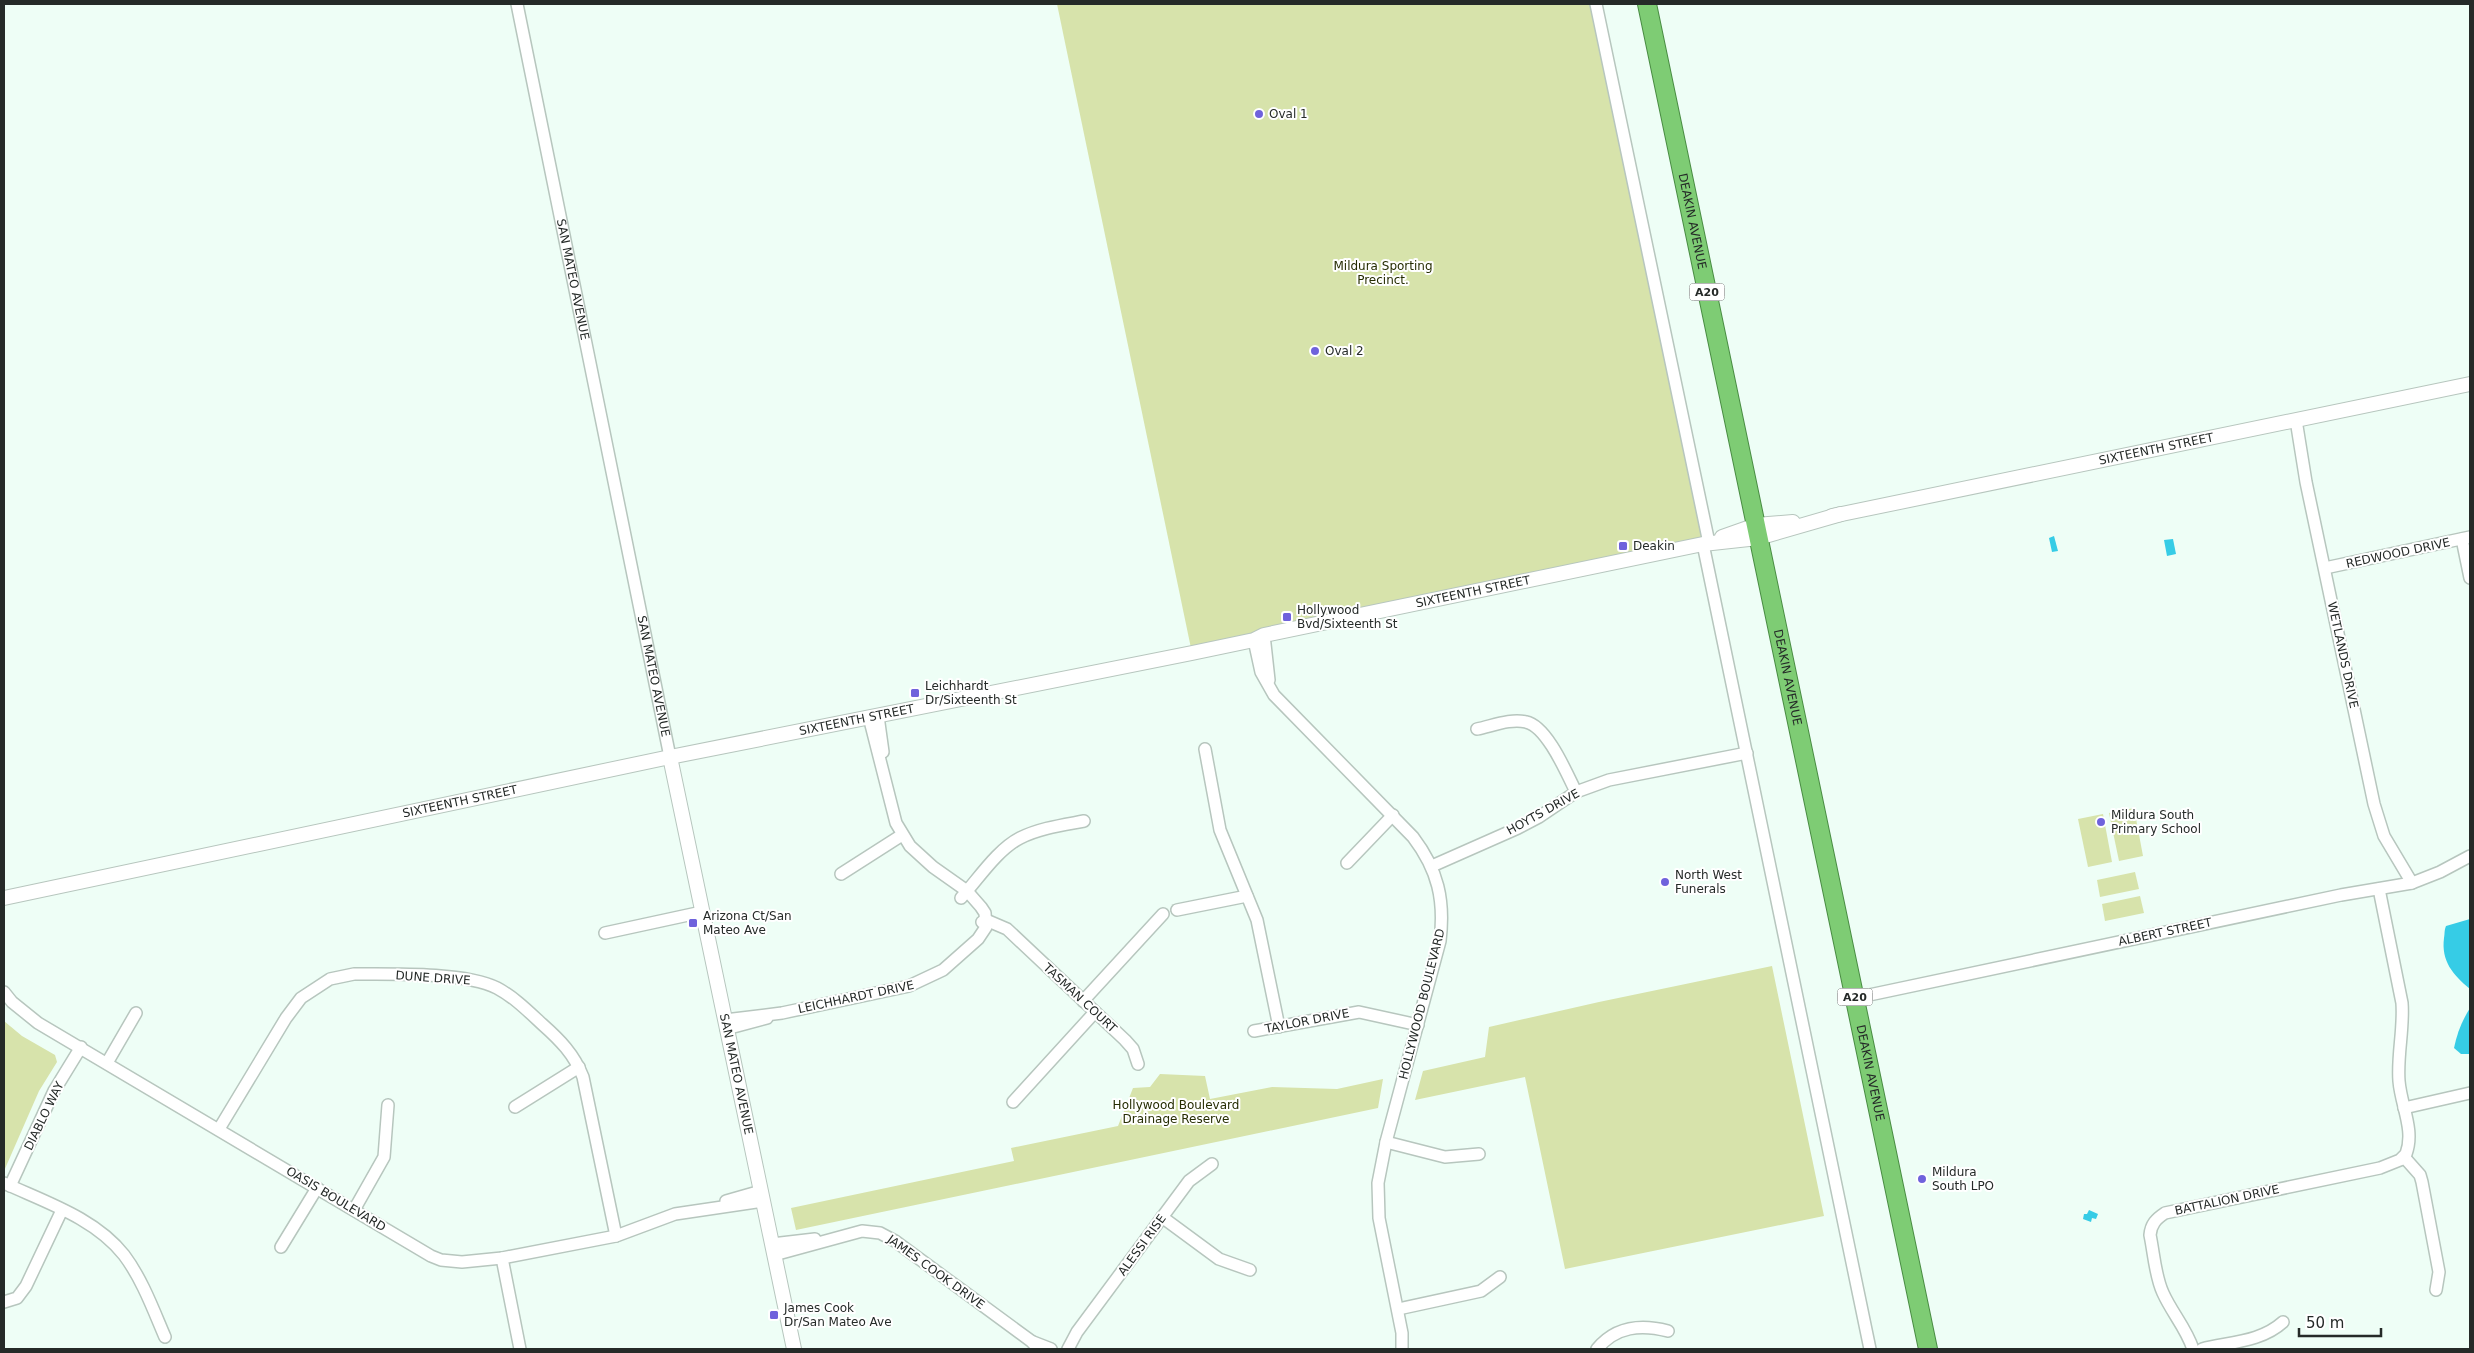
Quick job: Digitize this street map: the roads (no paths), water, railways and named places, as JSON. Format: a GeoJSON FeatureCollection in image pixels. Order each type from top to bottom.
{"type":"FeatureCollection","features":[{"type":"Feature","properties":{"kind":"highway","name":"DEAKIN AVENUE"},"geometry":{"type":"LineString","coordinates":[[1647,4],[1928,1349]]}},
{"type":"Feature","properties":{"kind":"street","name":"SAN MATEO AVENUE"},"geometry":{"type":"LineString","coordinates":[[517,4],[725,1025],[794,1349]]}},
{"type":"Feature","properties":{"kind":"street"},"geometry":{"type":"LineString","coordinates":[[1596,4],[1747,753],[1870,1349]]}},
{"type":"Feature","properties":{"kind":"street","name":"SIXTEENTH STREET"},"geometry":{"type":"LineString","coordinates":[[4,898],[670,757],[874,717],[1706,543],[1784,523],[1841,514],[2470,384]]}},
{"type":"Feature","properties":{"kind":"street","name":"WETLANDS DRIVE"},"geometry":{"type":"LineString","coordinates":[[2296,420],[2379,823],[2412,883]]}},
{"type":"Feature","properties":{"kind":"street"},"geometry":{"type":"LineString","coordinates":[[2466,538],[2470,578]]}},
{"type":"Feature","properties":{"kind":"street","name":"REDWOOD DRIVE"},"geometry":{"type":"LineString","coordinates":[[2325,568],[2466,538]]}},
{"type":"Feature","properties":{"kind":"street","name":"HOLLYWOOD BOULEVARD"},"geometry":{"type":"LineString","coordinates":[[1259,637],[1270,689],[1280,702],[1413,837],[1432,866],[1439,890],[1442,926],[1440,941],[1386,1142],[1378,1183],[1377,1201],[1398,1309],[1402,1349]]}},
{"type":"Feature","properties":{"kind":"street"},"geometry":{"type":"LineString","coordinates":[[874,717],[896,823],[902,835],[933,867],[964,894],[984,923]]}},
{"type":"Feature","properties":{"kind":"street"},"geometry":{"type":"LineString","coordinates":[[1477,729],[1516,721],[1535,725],[1546,736],[1576,792]]}},
{"type":"Feature","properties":{"kind":"street"},"geometry":{"type":"LineString","coordinates":[[1205,749],[1220,830],[1260,930],[1279,1027]]}},
{"type":"Feature","properties":{"kind":"street","name":"HOYTS DRIVE"},"geometry":{"type":"LineString","coordinates":[[1432,866],[1518,828],[1576,792],[1609,780],[1747,753]]}},
{"type":"Feature","properties":{"kind":"street"},"geometry":{"type":"LineString","coordinates":[[1347,863],[1393,815]]}},
{"type":"Feature","properties":{"kind":"street"},"geometry":{"type":"LineString","coordinates":[[964,894],[1008,846],[1020,838],[1035,831],[1084,821]]}},
{"type":"Feature","properties":{"kind":"street"},"geometry":{"type":"LineString","coordinates":[[841,874],[902,835]]}},
{"type":"Feature","properties":{"kind":"street","name":"ALBERT STREET"},"geometry":{"type":"LineString","coordinates":[[1855,998],[2341,895],[2412,883],[2440,872],[2470,856]]}},
{"type":"Feature","properties":{"kind":"street"},"geometry":{"type":"LineString","coordinates":[[2379,890],[2402,1003],[2399,1082],[2409,1127],[2406,1160],[2420,1175],[2422,1182],[2439,1272],[2436,1290]]}},
{"type":"Feature","properties":{"kind":"street"},"geometry":{"type":"LineString","coordinates":[[1177,910],[1247,896]]}},
{"type":"Feature","properties":{"kind":"street"},"geometry":{"type":"LineString","coordinates":[[605,933],[702,912]]}},
{"type":"Feature","properties":{"kind":"street"},"geometry":{"type":"LineString","coordinates":[[1083,1001],[1163,914]]}},
{"type":"Feature","properties":{"kind":"street","name":"TASMAN COURT"},"geometry":{"type":"LineString","coordinates":[[984,923],[1003,926],[1125,1040],[1133,1049],[1138,1064]]}},
{"type":"Feature","properties":{"kind":"street","name":"LEICHHARDT DRIVE"},"geometry":{"type":"LineString","coordinates":[[725,1025],[909,986],[932,977],[953,962],[978,939],[984,923]]}},
{"type":"Feature","properties":{"kind":"street","name":"DUNE DRIVE"},"geometry":{"type":"LineString","coordinates":[[219,1129],[294,1006],[319,984],[346,975],[457,978],[485,983],[519,1003],[567,1048],[580,1067],[616,1236]]}},
{"type":"Feature","properties":{"kind":"street","name":"OASIS BOULEVARD"},"geometry":{"type":"LineString","coordinates":[[4,992],[12,1002],[38,1023],[441,1260],[462,1262],[502,1258],[616,1236],[670,1215],[762,1196]]}},
{"type":"Feature","properties":{"kind":"street"},"geometry":{"type":"LineString","coordinates":[[1013,1102],[1095,1012]]}},
{"type":"Feature","properties":{"kind":"street","name":"TAYLOR DRIVE"},"geometry":{"type":"LineString","coordinates":[[1254,1031],[1359,1012],[1418,1026]]}},
{"type":"Feature","properties":{"kind":"street"},"geometry":{"type":"LineString","coordinates":[[107,1063],[136,1013]]}},
{"type":"Feature","properties":{"kind":"street","name":"DIABLO WAY"},"geometry":{"type":"LineString","coordinates":[[7,1185],[48,1102],[80,1047]]}},
{"type":"Feature","properties":{"kind":"street"},"geometry":{"type":"LineString","coordinates":[[515,1108],[580,1067]]}},
{"type":"Feature","properties":{"kind":"street"},"geometry":{"type":"LineString","coordinates":[[2404,1108],[2470,1093]]}},
{"type":"Feature","properties":{"kind":"street"},"geometry":{"type":"LineString","coordinates":[[354,1210],[384,1157],[388,1105]]}},
{"type":"Feature","properties":{"kind":"street"},"geometry":{"type":"LineString","coordinates":[[1386,1142],[1445,1157],[1480,1154]]}},
{"type":"Feature","properties":{"kind":"street","name":"BATTALION DRIVE"},"geometry":{"type":"LineString","coordinates":[[2193,1349],[2185,1329],[2167,1300],[2160,1284],[2150,1235],[2150,1228],[2158,1217],[2165,1213],[2380,1168],[2406,1160]]}},
{"type":"Feature","properties":{"kind":"street","name":"ALESSI RISE"},"geometry":{"type":"LineString","coordinates":[[1068,1349],[1078,1332],[1189,1181],[1212,1164]]}},
{"type":"Feature","properties":{"kind":"street"},"geometry":{"type":"LineString","coordinates":[[7,1185],[62,1210],[99,1230],[124,1255],[144,1288],[165,1337]]}},
{"type":"Feature","properties":{"kind":"street"},"geometry":{"type":"LineString","coordinates":[[281,1247],[316,1188]]}},
{"type":"Feature","properties":{"kind":"street"},"geometry":{"type":"LineString","coordinates":[[4,1302],[17,1298],[26,1286],[62,1210]]}},
{"type":"Feature","properties":{"kind":"street"},"geometry":{"type":"LineString","coordinates":[[1162,1217],[1218,1259],[1250,1270]]}},
{"type":"Feature","properties":{"kind":"street","name":"JAMES COOK DRIVE"},"geometry":{"type":"LineString","coordinates":[[773,1250],[862,1231],[871,1231],[887,1236],[1035,1345],[1051,1349]]}},
{"type":"Feature","properties":{"kind":"street"},"geometry":{"type":"LineString","coordinates":[[502,1258],[520,1349]]}},
{"type":"Feature","properties":{"kind":"street"},"geometry":{"type":"LineString","coordinates":[[1398,1309],[1481,1291],[1500,1278]]}},
{"type":"Feature","properties":{"kind":"street"},"geometry":{"type":"LineString","coordinates":[[2202,1349],[2260,1336],[2275,1329],[2283,1322]]}},
{"type":"Feature","properties":{"kind":"street"},"geometry":{"type":"LineString","coordinates":[[1597,1349],[1620,1330],[1643,1327],[1668,1332]]}},
{"type":"Feature","properties":{"kind":"street","name":"ALESSI RISE"},"geometry":{"type":"LineString","coordinates":[[1059,1349],[1078,1332]]}},
{"type":"Feature","properties":{"kind":"water"},"geometry":{"type":"Polygon","coordinates":[[[2054,536],[2058,551],[2052,552],[2049,538],[2054,536]]]}},
{"type":"Feature","properties":{"kind":"water"},"geometry":{"type":"Polygon","coordinates":[[[2173,539],[2176,554],[2167,556],[2164,540],[2173,539]]]}},
{"type":"Feature","properties":{"kind":"water"},"geometry":{"type":"Polygon","coordinates":[[[2470,919],[2470,989],[2458,978],[2446,961],[2444,946],[2446,926],[2470,919]]]}},
{"type":"Feature","properties":{"kind":"water"},"geometry":{"type":"Polygon","coordinates":[[[2470,1008],[2470,1054],[2461,1054],[2454,1048],[2460,1027],[2470,1008]]]}},
{"type":"Feature","properties":{"kind":"water"},"geometry":{"type":"Polygon","coordinates":[[[2089,1210],[2098,1214],[2096,1219],[2092,1218],[2091,1222],[2083,1219],[2084,1214],[2087,1214],[2089,1210]]]}},
{"type":"Feature","properties":{"kind":"place","name":"Oval 1"},"geometry":{"type":"Point","coordinates":[1259,114]}},
{"type":"Feature","properties":{"kind":"place","name":"Oval 2"},"geometry":{"type":"Point","coordinates":[1315,351]}},
{"type":"Feature","properties":{"kind":"place","name":"Deakin"},"geometry":{"type":"Point","coordinates":[1623,546]}},
{"type":"Feature","properties":{"kind":"place","name":"Hollywood Bvd/Sixteenth St"},"geometry":{"type":"Point","coordinates":[1287,617]}},
{"type":"Feature","properties":{"kind":"place","name":"Leichhardt Dr/Sixteenth St"},"geometry":{"type":"Point","coordinates":[915,693]}},
{"type":"Feature","properties":{"kind":"place","name":"Mildura South Primary School"},"geometry":{"type":"Point","coordinates":[2101,822]}},
{"type":"Feature","properties":{"kind":"place","name":"North West Funerals"},"geometry":{"type":"Point","coordinates":[1665,882]}},
{"type":"Feature","properties":{"kind":"place","name":"Arizona Ct/San Mateo Ave"},"geometry":{"type":"Point","coordinates":[693,923]}},
{"type":"Feature","properties":{"kind":"place","name":"Mildura South LPO"},"geometry":{"type":"Point","coordinates":[1922,1179]}},
{"type":"Feature","properties":{"kind":"place","name":"James Cook Dr/San Mateo Ave"},"geometry":{"type":"Point","coordinates":[774,1315]}},
{"type":"Feature","properties":{"kind":"park label","name":"Mildura Sporting Precinct."},"geometry":{"type":"Point","coordinates":[1383,273]}},
{"type":"Feature","properties":{"kind":"park label","name":"Hollywood Boulevard Drainage Reserve"},"geometry":{"type":"Point","coordinates":[1176,1112]}}]}
